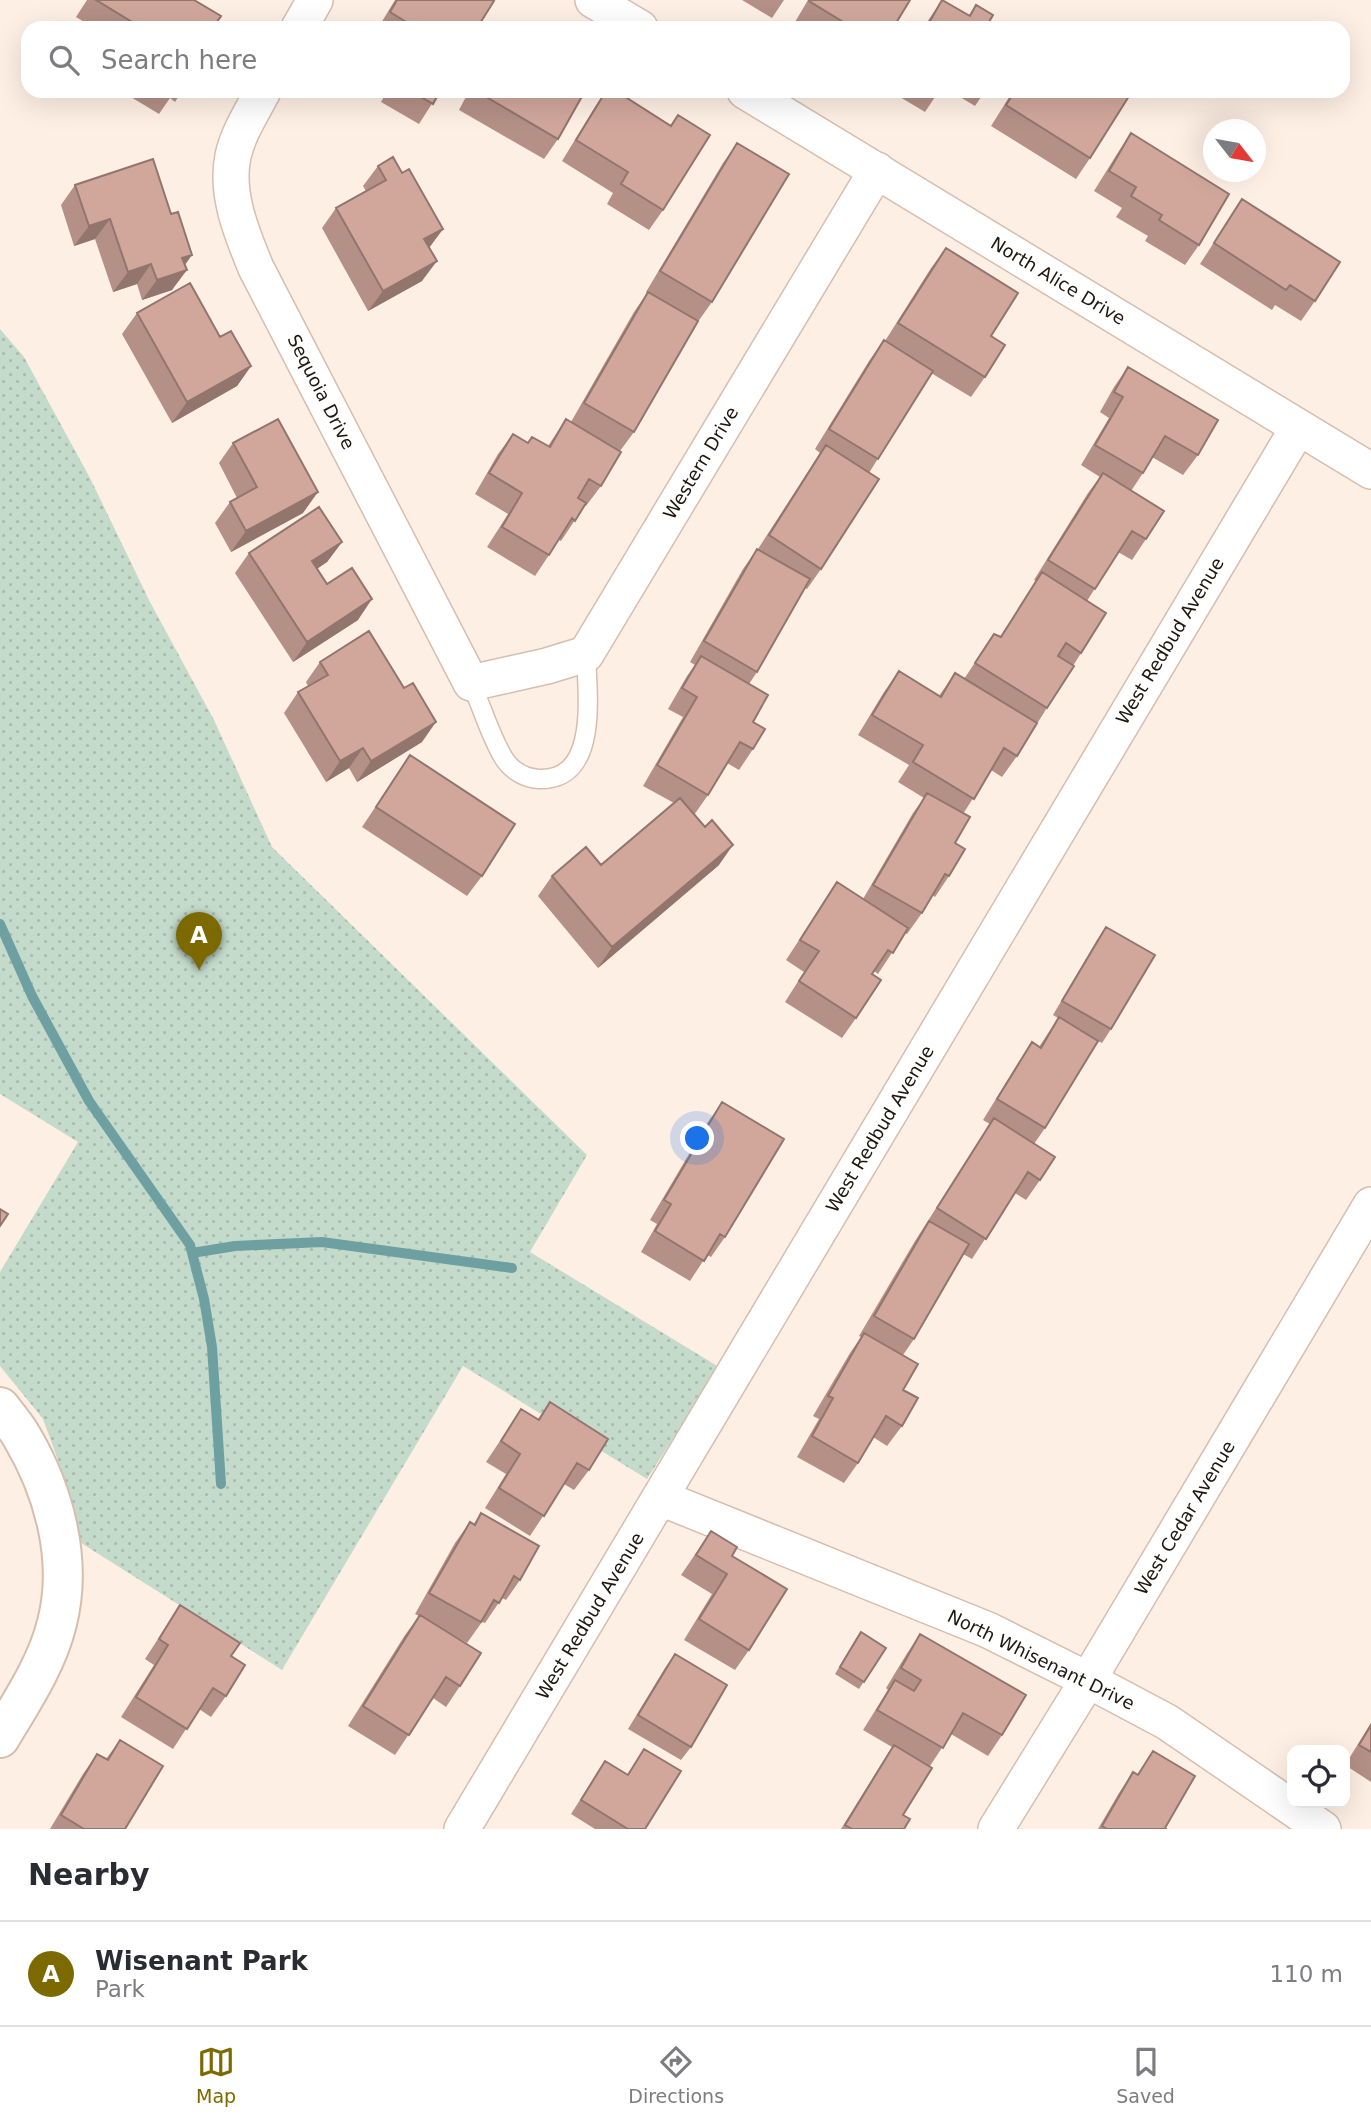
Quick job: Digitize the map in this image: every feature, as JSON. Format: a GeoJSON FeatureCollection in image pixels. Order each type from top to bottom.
{"type":"FeatureCollection","features":[{"type":"Feature","properties":{"kind":"street"},"geometry":{"type":"LineString","coordinates":[[303,21],[315,0]]}},
{"type":"Feature","properties":{"kind":"street"},"geometry":{"type":"LineString","coordinates":[[593,0],[628,21]]}},
{"type":"Feature","properties":{"kind":"street","name":"Sequoia Drive"},"geometry":{"type":"LineString","coordinates":[[259,98],[243,127],[233,157],[232,189],[241,230],[262,278],[471,683]]}},
{"type":"Feature","properties":{"kind":"street","name":"North Alice Drive"},"geometry":{"type":"LineString","coordinates":[[757,98],[1371,471]]}},
{"type":"Feature","properties":{"kind":"street","name":"Western Drive"},"geometry":{"type":"LineString","coordinates":[[586,654],[877,170]]}},
{"type":"Feature","properties":{"kind":"street","name":"West Redbud Avenue"},"geometry":{"type":"LineString","coordinates":[[462,1829],[1298,428]]}},
{"type":"Feature","properties":{"kind":"street"},"geometry":{"type":"LineString","coordinates":[[471,683],[586,654]]}},
{"type":"Feature","properties":{"kind":"street","name":"West Cedar Avenue"},"geometry":{"type":"LineString","coordinates":[[996,1829],[1088,1680],[1371,1205]]}},
{"type":"Feature","properties":{"kind":"street"},"geometry":{"type":"LineString","coordinates":[[0,1407],[22,1436],[43,1483],[57,1521],[62,1554],[62,1592],[57,1622],[45,1658],[0,1738]]}},
{"type":"Feature","properties":{"kind":"street","name":"North Whisenant Drive"},"geometry":{"type":"LineString","coordinates":[[661,1498],[988,1630],[1167,1722],[1323,1829]]}},
{"type":"Feature","properties":{"kind":"lane"},"geometry":{"type":"LineString","coordinates":[[471,683],[504,758],[516,772],[531,778],[547,779],[564,772],[578,759],[584,743],[587,710],[586,654]]}},
{"type":"Feature","properties":{"kind":"green space"},"geometry":{"type":"Polygon","coordinates":[[[0,329],[24,357],[90,478],[150,602],[214,720],[272,847],[587,1155],[530,1252],[719,1367],[647,1479],[463,1366],[282,1670],[78,1541],[71,1496],[43,1419],[0,1366],[0,1272],[78,1142],[0,1094],[0,329]]]}},
{"type":"Feature","properties":{"kind":"building"},"geometry":{"type":"Polygon","coordinates":[[[96,0],[194,0],[221,16],[218,21],[130,21],[96,0]]]}},
{"type":"Feature","properties":{"kind":"building"},"geometry":{"type":"Polygon","coordinates":[[[397,0],[494,1],[481,21],[405,21],[390,12],[397,0]]]}},
{"type":"Feature","properties":{"kind":"building"},"geometry":{"type":"Polygon","coordinates":[[[910,0],[897,21],[842,21],[809,1],[910,0]]]}},
{"type":"Feature","properties":{"kind":"building"},"geometry":{"type":"Polygon","coordinates":[[[942,0],[970,16],[976,5],[993,15],[990,21],[930,21],[942,0]]]}},
{"type":"Feature","properties":{"kind":"building"},"geometry":{"type":"Polygon","coordinates":[[[423,98],[436,98],[433,104],[423,98]]]}},
{"type":"Feature","properties":{"kind":"building"},"geometry":{"type":"Polygon","coordinates":[[[488,98],[581,98],[558,139],[488,98]]]}},
{"type":"Feature","properties":{"kind":"building"},"geometry":{"type":"Polygon","coordinates":[[[602,98],[627,98],[671,126],[678,115],[710,135],[663,210],[621,184],[628,172],[576,140],[602,98]]]}},
{"type":"Feature","properties":{"kind":"building"},"geometry":{"type":"Polygon","coordinates":[[[1010,98],[1128,98],[1090,158],[1006,105],[1010,98]]]}},
{"type":"Feature","properties":{"kind":"building"},"geometry":{"type":"Polygon","coordinates":[[[1131,133],[1203,178],[1203,182],[1210,182],[1229,194],[1199,245],[1159,220],[1162,215],[1131,196],[1136,187],[1109,171],[1131,133]]]}},
{"type":"Feature","properties":{"kind":"building"},"geometry":{"type":"Polygon","coordinates":[[[737,143],[789,174],[712,302],[660,271],[737,143]]]}},
{"type":"Feature","properties":{"kind":"building"},"geometry":{"type":"Polygon","coordinates":[[[393,157],[402,173],[409,169],[443,229],[424,239],[437,261],[383,291],[336,208],[386,180],[378,166],[393,157]]]}},
{"type":"Feature","properties":{"kind":"building"},"geometry":{"type":"Polygon","coordinates":[[[153,159],[171,214],[178,212],[192,255],[182,258],[187,270],[157,280],[151,264],[128,272],[110,219],[89,226],[75,185],[153,159]]]}},
{"type":"Feature","properties":{"kind":"building"},"geometry":{"type":"Polygon","coordinates":[[[1242,199],[1340,262],[1315,301],[1290,285],[1286,290],[1214,243],[1242,199]]]}},
{"type":"Feature","properties":{"kind":"building"},"geometry":{"type":"Polygon","coordinates":[[[946,248],[1018,293],[991,336],[1005,345],[985,377],[898,323],[946,248]]]}},
{"type":"Feature","properties":{"kind":"building"},"geometry":{"type":"Polygon","coordinates":[[[190,283],[220,337],[231,331],[251,366],[187,402],[137,313],[190,283]]]}},
{"type":"Feature","properties":{"kind":"building"},"geometry":{"type":"Polygon","coordinates":[[[648,292],[698,321],[634,432],[584,403],[648,292]]]}},
{"type":"Feature","properties":{"kind":"building"},"geometry":{"type":"Polygon","coordinates":[[[884,340],[933,371],[878,459],[829,429],[884,340]]]}},
{"type":"Feature","properties":{"kind":"building"},"geometry":{"type":"Polygon","coordinates":[[[1128,367],[1218,420],[1198,455],[1165,436],[1143,473],[1095,445],[1123,397],[1114,392],[1128,367]]]}},
{"type":"Feature","properties":{"kind":"building"},"geometry":{"type":"Polygon","coordinates":[[[278,419],[318,492],[246,531],[230,502],[257,487],[233,443],[278,419]]]}},
{"type":"Feature","properties":{"kind":"building"},"geometry":{"type":"Polygon","coordinates":[[[566,419],[621,452],[601,486],[589,479],[578,498],[586,503],[575,521],[572,518],[549,555],[502,527],[522,493],[489,473],[513,434],[528,443],[532,437],[550,447],[566,419]]]}},
{"type":"Feature","properties":{"kind":"building"},"geometry":{"type":"Polygon","coordinates":[[[826,445],[879,479],[821,569],[769,535],[826,445]]]}},
{"type":"Feature","properties":{"kind":"building"},"geometry":{"type":"Polygon","coordinates":[[[1103,473],[1164,511],[1146,539],[1132,531],[1095,589],[1048,560],[1103,473]]]}},
{"type":"Feature","properties":{"kind":"building"},"geometry":{"type":"Polygon","coordinates":[[[319,507],[342,542],[312,561],[327,584],[352,568],[372,599],[307,642],[249,553],[319,507]]]}},
{"type":"Feature","properties":{"kind":"building"},"geometry":{"type":"Polygon","coordinates":[[[757,549],[810,579],[757,672],[704,641],[757,549]]]}},
{"type":"Feature","properties":{"kind":"building"},"geometry":{"type":"Polygon","coordinates":[[[1042,572],[1106,613],[1081,653],[1066,643],[1058,656],[1074,666],[1047,708],[975,663],[994,634],[1001,637],[1042,572]]]}},
{"type":"Feature","properties":{"kind":"building"},"geometry":{"type":"Polygon","coordinates":[[[369,631],[404,688],[413,683],[436,722],[371,761],[363,748],[340,761],[298,692],[328,675],[320,662],[369,631]]]}},
{"type":"Feature","properties":{"kind":"building"},"geometry":{"type":"Polygon","coordinates":[[[701,656],[768,695],[753,722],[765,729],[753,749],[740,742],[708,795],[657,765],[697,697],[682,688],[701,656]]]}},
{"type":"Feature","properties":{"kind":"building"},"geometry":{"type":"Polygon","coordinates":[[[899,671],[941,697],[955,673],[1037,723],[1017,756],[1004,748],[974,799],[913,762],[923,745],[872,715],[899,671]]]}},
{"type":"Feature","properties":{"kind":"building"},"geometry":{"type":"Polygon","coordinates":[[[410,755],[515,824],[482,876],[376,807],[410,755]]]}},
{"type":"Feature","properties":{"kind":"building"},"geometry":{"type":"Polygon","coordinates":[[[927,793],[970,817],[955,843],[965,849],[949,876],[945,874],[922,913],[873,885],[927,793]]]}},
{"type":"Feature","properties":{"kind":"building"},"geometry":{"type":"Polygon","coordinates":[[[680,798],[705,827],[712,820],[733,845],[612,947],[552,876],[586,847],[601,865],[680,798]]]}},
{"type":"Feature","properties":{"kind":"building"},"geometry":{"type":"Polygon","coordinates":[[[837,882],[908,928],[893,953],[888,950],[872,974],[881,980],[856,1018],[799,981],[819,951],[800,940],[837,882]]]}},
{"type":"Feature","properties":{"kind":"building"},"geometry":{"type":"Polygon","coordinates":[[[1106,927],[1155,955],[1111,1029],[1062,1001],[1106,927]]]}},
{"type":"Feature","properties":{"kind":"building"},"geometry":{"type":"Polygon","coordinates":[[[1059,1017],[1098,1041],[1045,1128],[997,1099],[1032,1042],[1041,1048],[1059,1017]]]}},
{"type":"Feature","properties":{"kind":"building"},"geometry":{"type":"Polygon","coordinates":[[[722,1102],[784,1139],[725,1237],[720,1234],[704,1261],[655,1231],[671,1204],[664,1200],[722,1102]]]}},
{"type":"Feature","properties":{"kind":"building"},"geometry":{"type":"Polygon","coordinates":[[[994,1118],[1055,1157],[1040,1180],[1028,1172],[986,1239],[937,1208],[994,1118]]]}},
{"type":"Feature","properties":{"kind":"building"},"geometry":{"type":"Polygon","coordinates":[[[0,1209],[8,1214],[0,1226],[0,1209]]]}},
{"type":"Feature","properties":{"kind":"building"},"geometry":{"type":"Polygon","coordinates":[[[929,1221],[969,1244],[914,1339],[874,1316],[929,1221]]]}},
{"type":"Feature","properties":{"kind":"building"},"geometry":{"type":"Polygon","coordinates":[[[864,1333],[918,1364],[903,1390],[918,1398],[902,1426],[886,1416],[858,1463],[812,1436],[833,1398],[828,1396],[864,1333]]]}},
{"type":"Feature","properties":{"kind":"building"},"geometry":{"type":"Polygon","coordinates":[[[550,1402],[608,1439],[589,1470],[577,1463],[544,1516],[499,1488],[520,1454],[501,1441],[521,1409],[539,1420],[550,1402]]]}},
{"type":"Feature","properties":{"kind":"building"},"geometry":{"type":"Polygon","coordinates":[[[481,1513],[539,1546],[520,1580],[514,1576],[499,1603],[494,1600],[481,1622],[429,1593],[470,1522],[475,1525],[481,1513]]]}},
{"type":"Feature","properties":{"kind":"building"},"geometry":{"type":"Polygon","coordinates":[[[711,1531],[737,1547],[732,1556],[787,1589],[749,1650],[699,1619],[727,1574],[696,1555],[711,1531]]]}},
{"type":"Feature","properties":{"kind":"building"},"geometry":{"type":"Polygon","coordinates":[[[180,1605],[240,1643],[231,1656],[245,1665],[226,1696],[213,1688],[187,1729],[136,1697],[168,1645],[159,1639],[180,1605]]]}},
{"type":"Feature","properties":{"kind":"building"},"geometry":{"type":"Polygon","coordinates":[[[420,1615],[481,1653],[460,1686],[446,1677],[409,1735],[363,1706],[420,1615]]]}},
{"type":"Feature","properties":{"kind":"building"},"geometry":{"type":"Polygon","coordinates":[[[861,1632],[886,1648],[864,1682],[840,1667],[861,1632]]]}},
{"type":"Feature","properties":{"kind":"building"},"geometry":{"type":"Polygon","coordinates":[[[920,1634],[1026,1695],[1002,1735],[963,1713],[943,1748],[877,1710],[895,1680],[914,1691],[921,1680],[901,1668],[920,1634]]]}},
{"type":"Feature","properties":{"kind":"building"},"geometry":{"type":"Polygon","coordinates":[[[675,1654],[727,1685],[691,1747],[638,1715],[675,1654]]]}},
{"type":"Feature","properties":{"kind":"building"},"geometry":{"type":"Polygon","coordinates":[[[1371,1725],[1371,1752],[1359,1745],[1371,1725]]]}},
{"type":"Feature","properties":{"kind":"building"},"geometry":{"type":"Polygon","coordinates":[[[120,1740],[163,1766],[125,1829],[84,1829],[61,1815],[97,1754],[108,1760],[120,1740]]]}},
{"type":"Feature","properties":{"kind":"building"},"geometry":{"type":"Polygon","coordinates":[[[894,1745],[932,1768],[903,1815],[910,1819],[904,1829],[852,1829],[845,1825],[894,1745]]]}},
{"type":"Feature","properties":{"kind":"building"},"geometry":{"type":"Polygon","coordinates":[[[644,1749],[681,1771],[645,1829],[628,1829],[581,1800],[605,1761],[628,1775],[644,1749]]]}},
{"type":"Feature","properties":{"kind":"building"},"geometry":{"type":"Polygon","coordinates":[[[1153,1751],[1195,1776],[1166,1829],[1107,1829],[1102,1826],[1133,1772],[1138,1775],[1153,1751]]]}},
{"type":"Feature","properties":{"kind":"waterway"},"geometry":{"type":"LineString","coordinates":[[0,924],[32,996],[89,1101],[190,1245],[204,1299],[212,1347],[221,1484]]}},
{"type":"Feature","properties":{"kind":"waterway"},"geometry":{"type":"LineString","coordinates":[[192,1253],[235,1246],[322,1242],[512,1268]]}},
{"type":"Feature","properties":{"kind":"place","name":"Wisenant Park"},"geometry":{"type":"Point","coordinates":[199,970]}}]}
